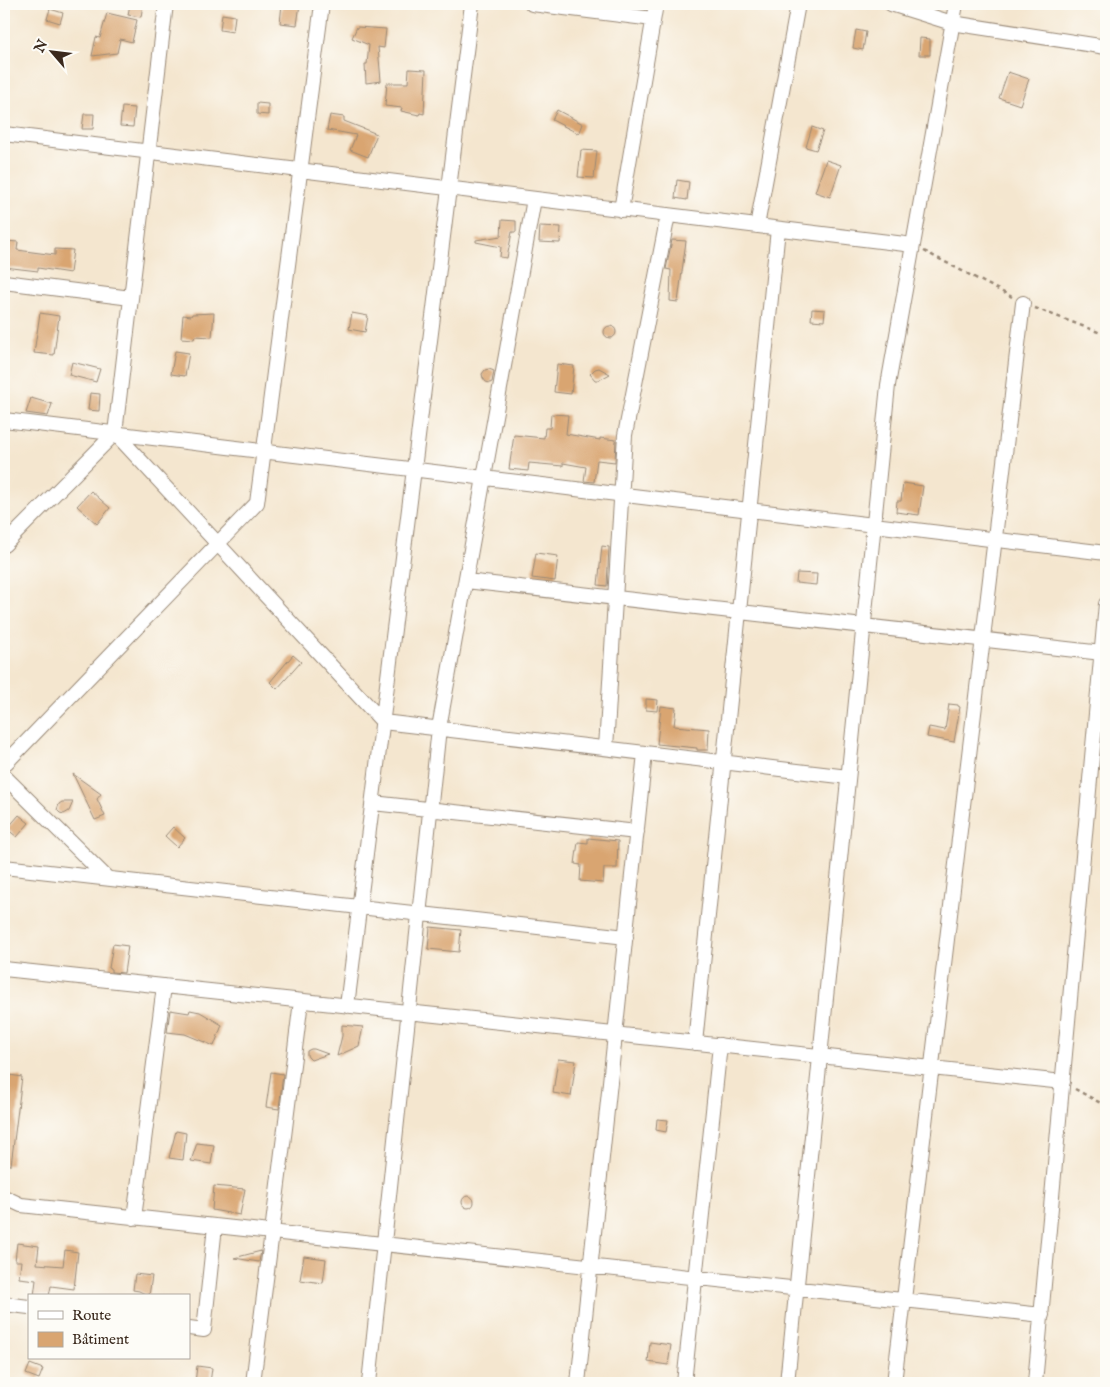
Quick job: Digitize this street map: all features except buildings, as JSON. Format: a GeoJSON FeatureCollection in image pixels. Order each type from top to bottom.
{"type":"FeatureCollection","features":[{"type":"Feature","properties":{"kind":"street"},"geometry":{"type":"LineString","coordinates":[[4,545],[115,433],[166,4]]}},
{"type":"Feature","properties":{"kind":"street"},"geometry":{"type":"LineString","coordinates":[[4,764],[256,503],[322,4]]}},
{"type":"Feature","properties":{"kind":"street"},"geometry":{"type":"LineString","coordinates":[[347,1006],[472,4]]}},
{"type":"Feature","properties":{"kind":"street"},"geometry":{"type":"LineString","coordinates":[[532,4],[653,19]]}},
{"type":"Feature","properties":{"kind":"street"},"geometry":{"type":"LineString","coordinates":[[621,210],[656,4]]}},
{"type":"Feature","properties":{"kind":"street"},"geometry":{"type":"LineString","coordinates":[[757,226],[798,4]]}},
{"type":"Feature","properties":{"kind":"street"},"geometry":{"type":"LineString","coordinates":[[891,4],[952,23],[1106,46]]}},
{"type":"Feature","properties":{"kind":"street"},"geometry":{"type":"LineString","coordinates":[[787,1383],[888,385],[956,4]]}},
{"type":"Feature","properties":{"kind":"street"},"geometry":{"type":"LineString","coordinates":[[4,134],[913,245]]}},
{"type":"Feature","properties":{"kind":"street"},"geometry":{"type":"LineString","coordinates":[[370,1383],[439,728],[534,199]]}},
{"type":"Feature","properties":{"kind":"street"},"geometry":{"type":"LineString","coordinates":[[606,748],[625,435],[668,215]]}},
{"type":"Feature","properties":{"kind":"street"},"geometry":{"type":"LineString","coordinates":[[695,1043],[778,229]]}},
{"type":"Feature","properties":{"kind":"street"},"geometry":{"type":"LineString","coordinates":[[4,282],[131,298]]}},
{"type":"Feature","properties":{"kind":"street"},"geometry":{"type":"LineString","coordinates":[[894,1383],[1023,303]]}},
{"type":"Feature","properties":{"kind":"street"},"geometry":{"type":"LineString","coordinates":[[4,420],[1106,553]]}},
{"type":"Feature","properties":{"kind":"street"},"geometry":{"type":"LineString","coordinates":[[115,433],[383,722],[848,777]]}},
{"type":"Feature","properties":{"kind":"street"},"geometry":{"type":"LineString","coordinates":[[466,581],[1102,653]]}},
{"type":"Feature","properties":{"kind":"street"},"geometry":{"type":"LineString","coordinates":[[1035,1383],[1106,604]]}},
{"type":"Feature","properties":{"kind":"street"},"geometry":{"type":"LineString","coordinates":[[578,1383],[645,753]]}},
{"type":"Feature","properties":{"kind":"street"},"geometry":{"type":"LineString","coordinates":[[4,776],[107,878]]}},
{"type":"Feature","properties":{"kind":"street"},"geometry":{"type":"LineString","coordinates":[[373,803],[637,832]]}},
{"type":"Feature","properties":{"kind":"street"},"geometry":{"type":"LineString","coordinates":[[4,867],[626,937]]}},
{"type":"Feature","properties":{"kind":"street"},"geometry":{"type":"LineString","coordinates":[[4,969],[1063,1082]]}},
{"type":"Feature","properties":{"kind":"street"},"geometry":{"type":"LineString","coordinates":[[134,1218],[164,986]]}},
{"type":"Feature","properties":{"kind":"street"},"geometry":{"type":"LineString","coordinates":[[253,1383],[301,1001]]}},
{"type":"Feature","properties":{"kind":"street"},"geometry":{"type":"LineString","coordinates":[[684,1383],[720,1045]]}},
{"type":"Feature","properties":{"kind":"street"},"geometry":{"type":"LineString","coordinates":[[4,1197],[21,1205],[134,1218],[1042,1316]]}},
{"type":"Feature","properties":{"kind":"street"},"geometry":{"type":"LineString","coordinates":[[190,1328],[204,1330],[215,1226]]}},
{"type":"Feature","properties":{"kind":"street"},"geometry":{"type":"LineString","coordinates":[[4,1304],[28,1308]]}},
{"type":"Feature","properties":{"kind":"path"},"geometry":{"type":"LineString","coordinates":[[913,245],[1023,303],[1106,335]]}},
{"type":"Feature","properties":{"kind":"path"},"geometry":{"type":"LineString","coordinates":[[1063,1082],[1106,1106]]}}]}
